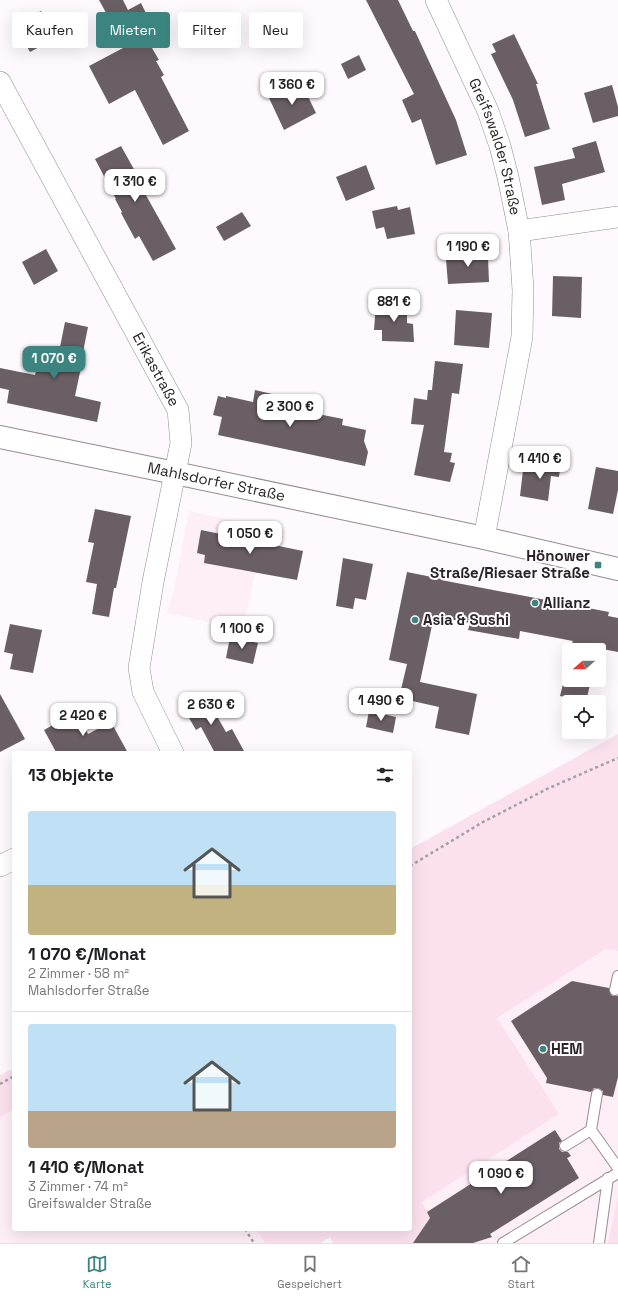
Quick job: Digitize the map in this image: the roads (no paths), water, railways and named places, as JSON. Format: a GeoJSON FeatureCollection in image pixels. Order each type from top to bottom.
{"type":"FeatureCollection","features":[{"type":"Feature","properties":{"kind":"main road","name":"Mahlsdorfer Straße"},"geometry":{"type":"LineString","coordinates":[[0,438],[484,538],[618,569]]}},
{"type":"Feature","properties":{"kind":"street","name":"Greifswalder Straße"},"geometry":{"type":"LineString","coordinates":[[436,0],[488,111],[500,146],[519,231],[523,290],[522,336],[484,538]]}},
{"type":"Feature","properties":{"kind":"street","name":"Erikastraße"},"geometry":{"type":"LineString","coordinates":[[0,82],[178,410],[181,443],[153,582],[139,668],[143,692],[172,751]]}},
{"type":"Feature","properties":{"kind":"street"},"geometry":{"type":"LineString","coordinates":[[519,231],[618,217]]}},
{"type":"Feature","properties":{"kind":"street"},"geometry":{"type":"LineString","coordinates":[[0,866],[12,860]]}},
{"type":"Feature","properties":{"kind":"lane"},"geometry":{"type":"LineString","coordinates":[[615,990],[618,976]]}},
{"type":"Feature","properties":{"kind":"lane"},"geometry":{"type":"LineString","coordinates":[[597,1094],[591,1130],[618,1168]]}},
{"type":"Feature","properties":{"kind":"lane"},"geometry":{"type":"LineString","coordinates":[[565,1146],[591,1130]]}},
{"type":"Feature","properties":{"kind":"lane"},"geometry":{"type":"LineString","coordinates":[[503,1243],[618,1173]]}},
{"type":"Feature","properties":{"kind":"lane"},"geometry":{"type":"LineString","coordinates":[[599,1243],[608,1178]]}},
{"type":"Feature","properties":{"kind":"place","name":"Hönower Straße/Riesaer Straße"},"geometry":{"type":"Point","coordinates":[598,565]}},
{"type":"Feature","properties":{"kind":"place","name":"Allianz"},"geometry":{"type":"Point","coordinates":[535,603]}},
{"type":"Feature","properties":{"kind":"place","name":"Asia & Sushi"},"geometry":{"type":"Point","coordinates":[415,620]}},
{"type":"Feature","properties":{"kind":"place","name":"HEM"},"geometry":{"type":"Point","coordinates":[543,1049]}}]}
